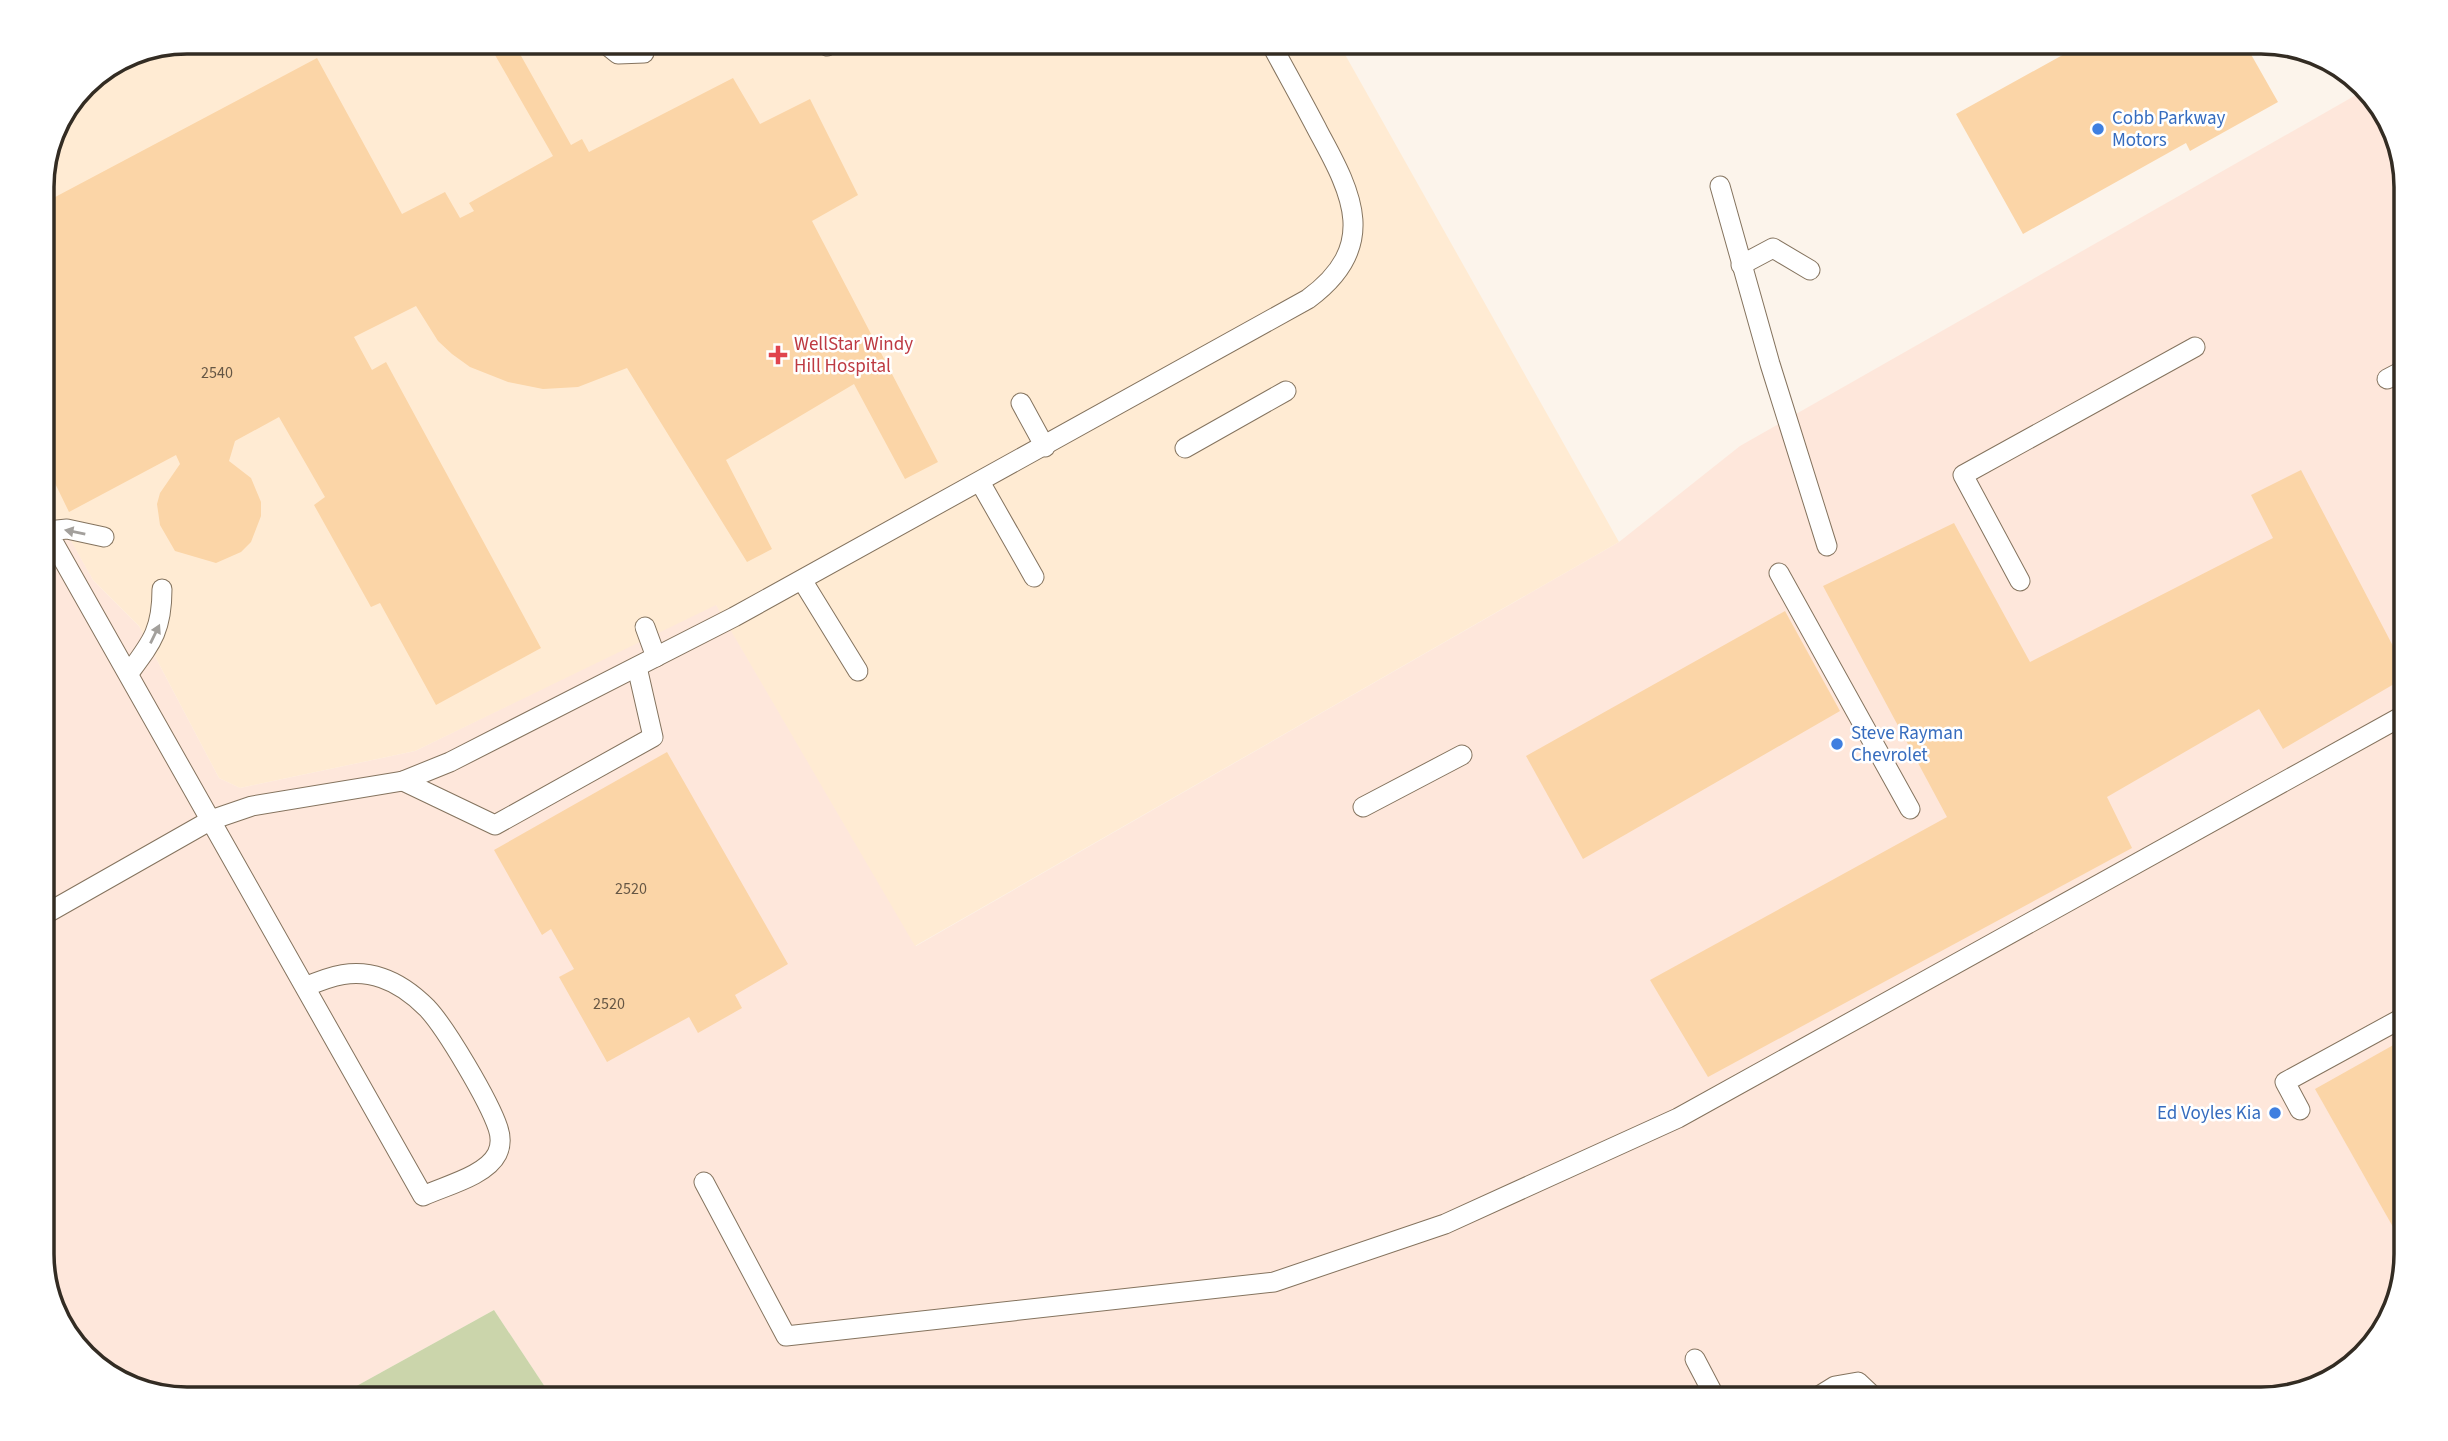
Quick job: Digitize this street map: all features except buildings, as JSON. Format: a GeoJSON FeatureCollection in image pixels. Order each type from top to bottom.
{"type":"FeatureCollection","features":[{"type":"Feature","properties":{"kind":"lane"},"geometry":{"type":"LineString","coordinates":[[55,909],[211,820],[252,806],[403,781],[450,762],[802,580],[1308,299],[1332,276],[1344,257],[1353,226],[1351,198],[1276,54]]}},
{"type":"Feature","properties":{"kind":"lane"},"geometry":{"type":"LineString","coordinates":[[1720,186],[1741,265],[1827,546]]}},
{"type":"Feature","properties":{"kind":"lane"},"geometry":{"type":"LineString","coordinates":[[1741,265],[1773,248],[1810,270]]}},
{"type":"Feature","properties":{"kind":"lane"},"geometry":{"type":"LineString","coordinates":[[2020,581],[1963,475],[2195,347]]}},
{"type":"Feature","properties":{"kind":"lane"},"geometry":{"type":"LineString","coordinates":[[2387,379],[2393,376]]}},
{"type":"Feature","properties":{"kind":"lane"},"geometry":{"type":"LineString","coordinates":[[1185,448],[1286,391]]}},
{"type":"Feature","properties":{"kind":"lane"},"geometry":{"type":"LineString","coordinates":[[1021,403],[1045,447]]}},
{"type":"Feature","properties":{"kind":"lane"},"geometry":{"type":"LineString","coordinates":[[980,482],[1034,577]]}},
{"type":"Feature","properties":{"kind":"lane"},"geometry":{"type":"LineString","coordinates":[[55,531],[67,530],[104,537]]}},
{"type":"Feature","properties":{"kind":"lane"},"geometry":{"type":"LineString","coordinates":[[55,545],[423,1196],[478,1171],[494,1159],[500,1138],[494,1120],[446,1033],[420,1002],[399,985],[365,974],[334,975],[305,987]]}},
{"type":"Feature","properties":{"kind":"lane"},"geometry":{"type":"LineString","coordinates":[[1779,573],[1910,809]]}},
{"type":"Feature","properties":{"kind":"lane"},"geometry":{"type":"LineString","coordinates":[[802,580],[858,671]]}},
{"type":"Feature","properties":{"kind":"lane"},"geometry":{"type":"LineString","coordinates":[[129,673],[156,636],[162,617],[162,589]]}},
{"type":"Feature","properties":{"kind":"lane"},"geometry":{"type":"LineString","coordinates":[[645,627],[656,657]]}},
{"type":"Feature","properties":{"kind":"lane"},"geometry":{"type":"LineString","coordinates":[[403,781],[495,825],[653,737],[637,667]]}},
{"type":"Feature","properties":{"kind":"lane"},"geometry":{"type":"LineString","coordinates":[[704,1182],[786,1336],[1275,1282],[1445,1224],[1678,1118],[2394,721]]}},
{"type":"Feature","properties":{"kind":"lane"},"geometry":{"type":"LineString","coordinates":[[1363,807],[1462,755]]}},
{"type":"Feature","properties":{"kind":"lane"},"geometry":{"type":"LineString","coordinates":[[2300,1110],[2285,1082],[2394,1023]]}},
{"type":"Feature","properties":{"kind":"lane"},"geometry":{"type":"LineString","coordinates":[[1695,1359],[1710,1387]]}},
{"type":"Feature","properties":{"kind":"lane"},"geometry":{"type":"LineString","coordinates":[[1833,1387],[1858,1382],[1863,1387]]}},
{"type":"Feature","properties":{"kind":"shaded area","name":"WellStar Windy Hill Hospital"},"geometry":{"type":"Polygon","coordinates":[[[188,54],[1345,54],[1619,542],[915,946],[716,605],[415,751],[240,788],[219,778],[139,626],[93,580],[70,539],[55,535],[55,170],[64,137],[82,106],[113,77],[137,64],[170,55],[188,54]]]}},
{"type":"Feature","properties":{"kind":"shaded area","name":"Steve Rayman Chevrolet"},"geometry":{"type":"Polygon","coordinates":[[[2356,95],[2371,113],[2387,145],[2393,179],[2394,1254],[2389,1288],[2376,1320],[2355,1348],[2327,1369],[2295,1382],[2260,1387],[545,1387],[494,1310],[355,1387],[188,1387],[153,1382],[121,1369],[87,1341],[68,1312],[61,1296],[55,1262],[55,535],[70,538],[93,580],[139,626],[219,778],[240,788],[415,751],[716,604],[916,946],[1619,542],[1740,446],[2356,95]]]}},
{"type":"Feature","properties":{"kind":"green space"},"geometry":{"type":"Polygon","coordinates":[[[494,1310],[545,1387],[355,1387],[494,1310]]]}},
{"type":"Feature","properties":{"kind":"place","name":"Cobb Parkway Motors"},"geometry":{"type":"Point","coordinates":[2098,129]}},
{"type":"Feature","properties":{"kind":"place","name":"WellStar Windy Hill Hospital"},"geometry":{"type":"Point","coordinates":[778,355]}},
{"type":"Feature","properties":{"kind":"place","name":"Steve Rayman Chevrolet"},"geometry":{"type":"Point","coordinates":[1837,744]}},
{"type":"Feature","properties":{"kind":"place","name":"Ed Voyles Kia"},"geometry":{"type":"Point","coordinates":[2275,1113]}}]}
